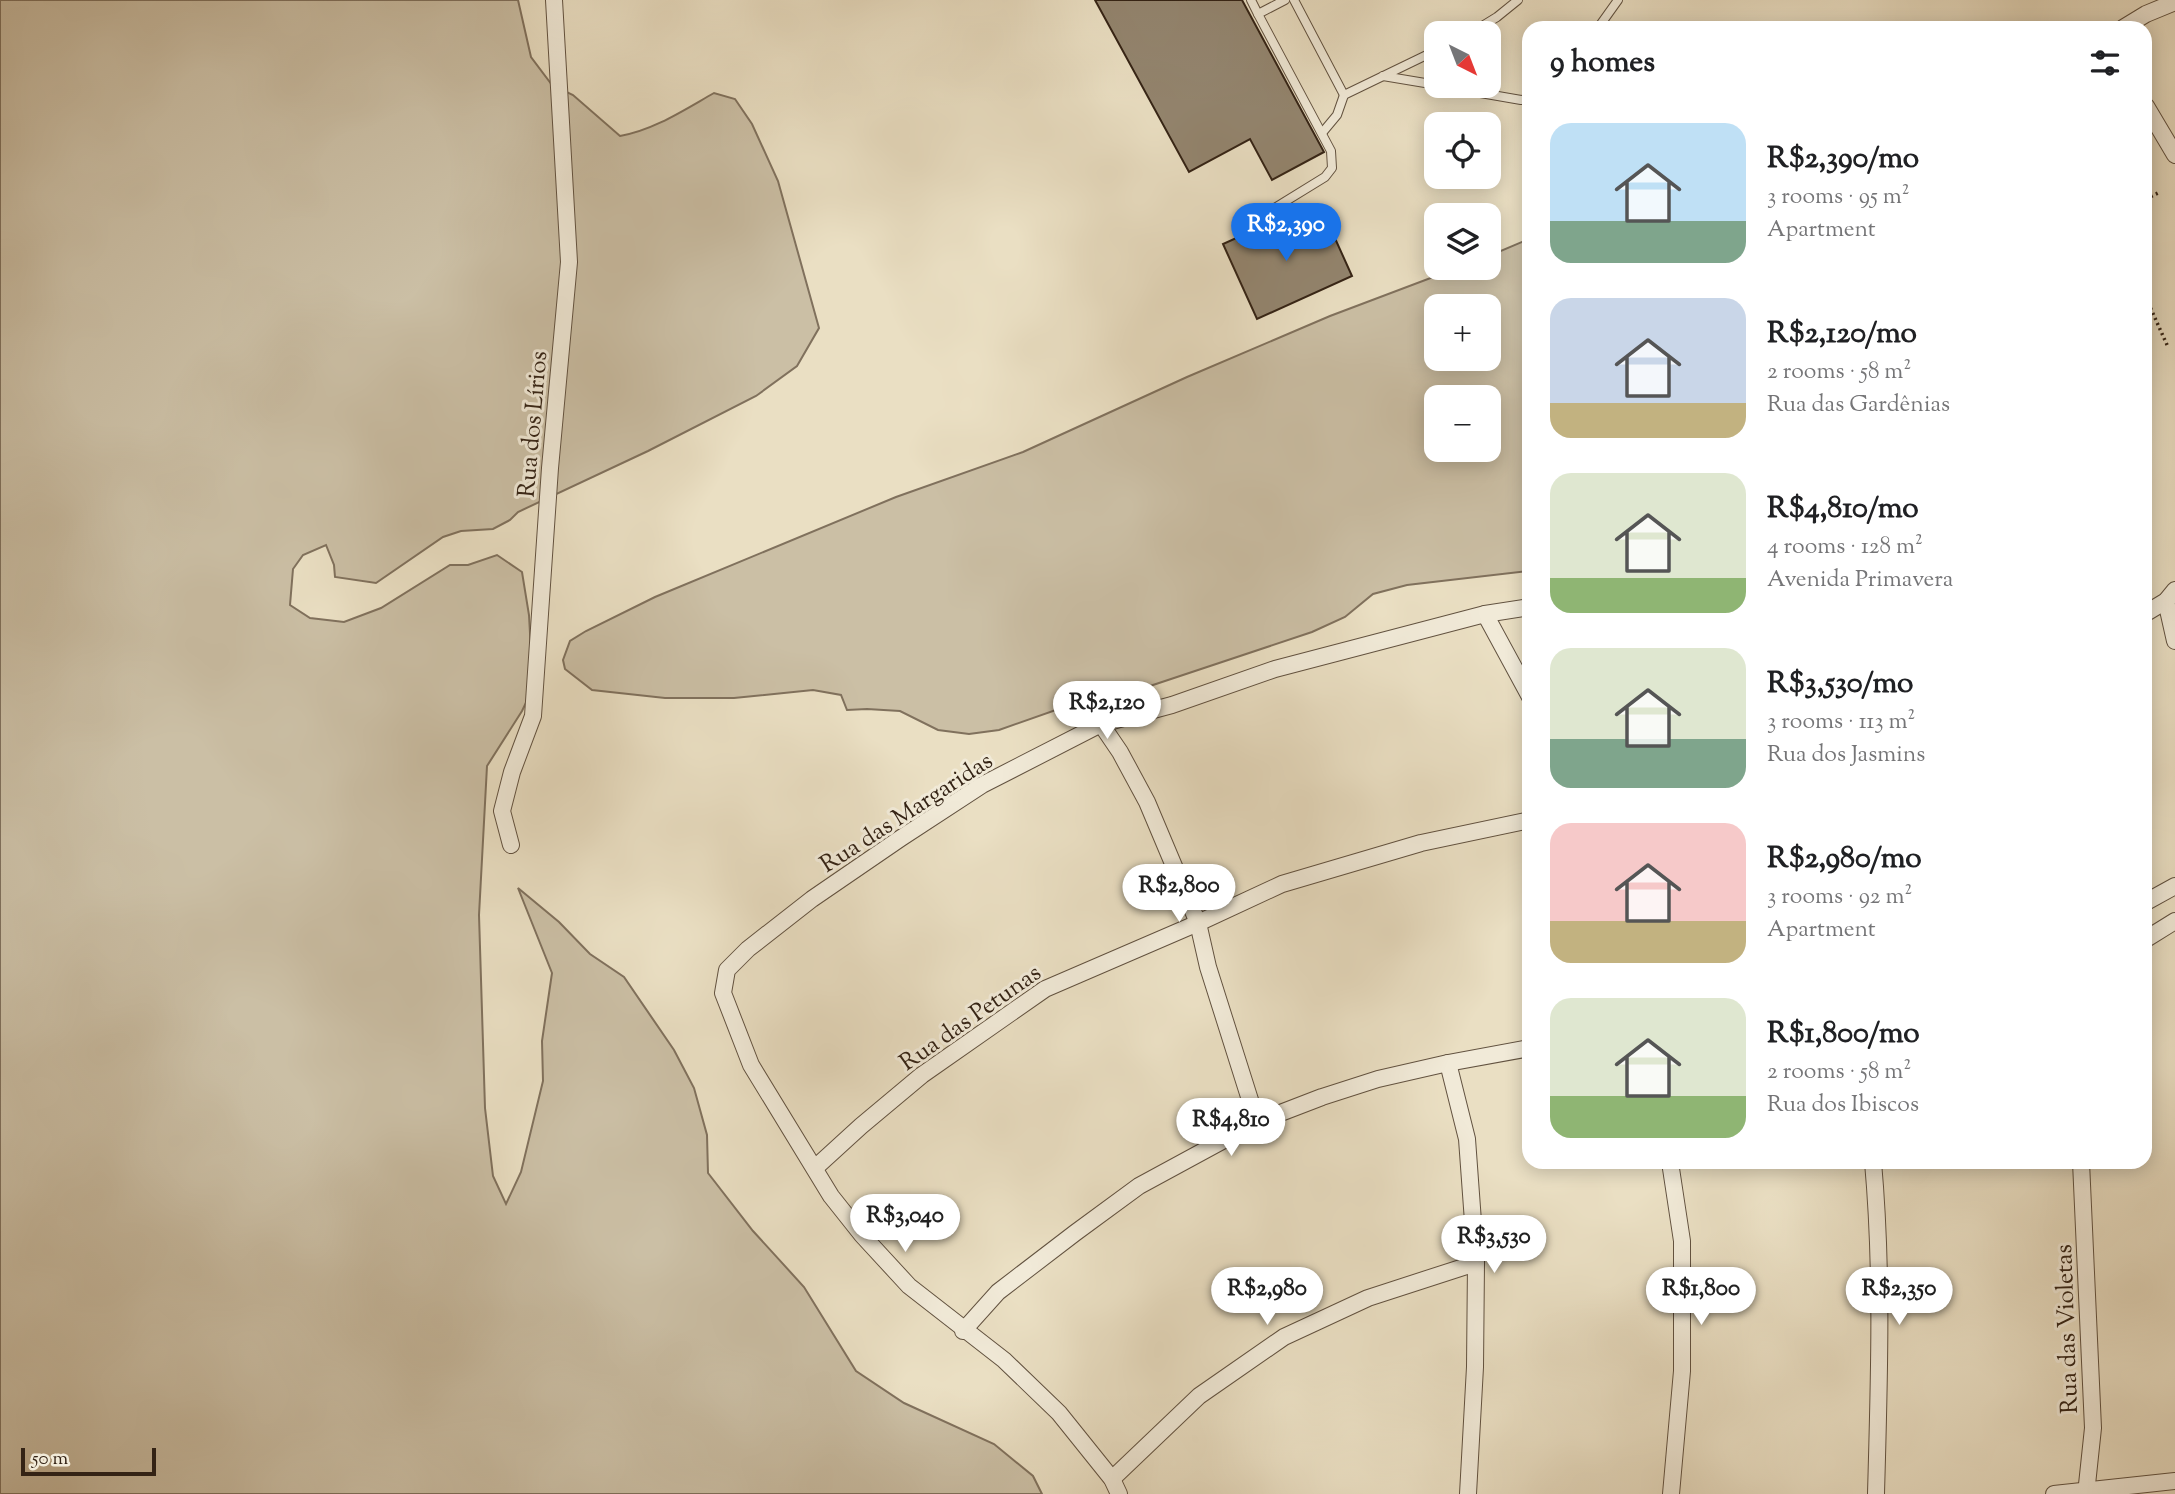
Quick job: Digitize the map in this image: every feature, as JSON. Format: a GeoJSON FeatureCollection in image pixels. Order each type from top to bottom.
{"type":"FeatureCollection","features":[{"type":"Feature","properties":{"kind":"street","name":"Rua dos Lírios"},"geometry":{"type":"LineString","coordinates":[[512,845],[502,811],[512,772],[533,716],[550,468],[569,262],[554,0]]}},
{"type":"Feature","properties":{"kind":"street"},"geometry":{"type":"LineString","coordinates":[[2134,21],[2175,2]]}},
{"type":"Feature","properties":{"kind":"street"},"geometry":{"type":"LineString","coordinates":[[2152,116],[2175,155]]}},
{"type":"Feature","properties":{"kind":"street"},"geometry":{"type":"LineString","coordinates":[[2152,608],[2170,595],[2175,641]]}},
{"type":"Feature","properties":{"kind":"street","name":"Rua das Margaridas"},"geometry":{"type":"LineString","coordinates":[[815,1168],[751,1065],[723,993],[727,970],[747,949],[812,899],[982,785],[1101,724],[1172,705],[1275,669],[1485,614],[1522,608]]}},
{"type":"Feature","properties":{"kind":"street"},"geometry":{"type":"LineString","coordinates":[[1485,614],[1522,682]]}},
{"type":"Feature","properties":{"kind":"street"},"geometry":{"type":"LineString","coordinates":[[1101,724],[1120,752],[1147,802],[1198,923],[1208,967],[1257,1122]]}},
{"type":"Feature","properties":{"kind":"street","name":"Rua das Petunas"},"geometry":{"type":"LineString","coordinates":[[815,1168],[922,1075],[1045,989],[1282,884],[1421,843],[1522,822]]}},
{"type":"Feature","properties":{"kind":"street"},"geometry":{"type":"LineString","coordinates":[[2152,899],[2175,886]]}},
{"type":"Feature","properties":{"kind":"street"},"geometry":{"type":"LineString","coordinates":[[2152,935],[2175,921]]}},
{"type":"Feature","properties":{"kind":"street"},"geometry":{"type":"LineString","coordinates":[[963,1331],[998,1292],[1139,1186],[1257,1122],[1378,1079],[1522,1049]]}},
{"type":"Feature","properties":{"kind":"street"},"geometry":{"type":"LineString","coordinates":[[1448,1063],[1467,1139],[1476,1263],[1475,1367],[1468,1494]]}},
{"type":"Feature","properties":{"kind":"street"},"geometry":{"type":"LineString","coordinates":[[815,1168],[831,1196],[862,1235],[909,1286],[963,1331],[1004,1360],[1059,1413],[1116,1486],[1199,1396],[1284,1337],[1368,1298],[1476,1263]]}},
{"type":"Feature","properties":{"kind":"street"},"geometry":{"type":"LineString","coordinates":[[1671,1169],[1682,1241],[1682,1371],[1671,1494]]}},
{"type":"Feature","properties":{"kind":"street"},"geometry":{"type":"LineString","coordinates":[[1874,1169],[1879,1221],[1881,1316],[1876,1494]]}},
{"type":"Feature","properties":{"kind":"street","name":"Rua das Violetas"},"geometry":{"type":"LineString","coordinates":[[2081,1169],[2093,1427],[2086,1492]]}},
{"type":"Feature","properties":{"kind":"street"},"geometry":{"type":"LineString","coordinates":[[2054,1494],[2175,1480]]}},
{"type":"Feature","properties":{"kind":"lane"},"geometry":{"type":"LineString","coordinates":[[1251,0],[1331,151],[1332,168],[1325,177],[1260,218]]}},
{"type":"Feature","properties":{"kind":"lane"},"geometry":{"type":"LineString","coordinates":[[1258,14],[1285,0]]}},
{"type":"Feature","properties":{"kind":"lane"},"geometry":{"type":"LineString","coordinates":[[1294,0],[1344,95]]}},
{"type":"Feature","properties":{"kind":"lane"},"geometry":{"type":"LineString","coordinates":[[1492,21],[1518,0]]}},
{"type":"Feature","properties":{"kind":"lane"},"geometry":{"type":"LineString","coordinates":[[1603,21],[1618,0]]}},
{"type":"Feature","properties":{"kind":"lane"},"geometry":{"type":"LineString","coordinates":[[1322,133],[1337,116],[1344,95],[1424,56]]}},
{"type":"Feature","properties":{"kind":"lane"},"geometry":{"type":"LineString","coordinates":[[1383,76],[1424,83]]}},
{"type":"Feature","properties":{"kind":"lane"},"geometry":{"type":"LineString","coordinates":[[1502,97],[1522,100]]}},
{"type":"Feature","properties":{"kind":"path"},"geometry":{"type":"LineString","coordinates":[[2152,196],[2160,192]]}},
{"type":"Feature","properties":{"kind":"path"},"geometry":{"type":"LineString","coordinates":[[2152,311],[2168,347]]}},
{"type":"Feature","properties":{"kind":"shaded area"},"geometry":{"type":"Polygon","coordinates":[[[0,0],[518,0],[531,57],[552,85],[573,95],[620,136],[657,124],[714,93],[735,99],[752,124],[778,181],[819,328],[797,366],[756,396],[648,451],[518,512],[510,520],[493,529],[461,531],[443,537],[376,583],[335,577],[334,565],[326,545],[303,555],[293,569],[290,605],[310,618],[344,622],[381,608],[450,565],[468,565],[497,555],[522,572],[529,615],[533,688],[522,711],[487,766],[479,915],[485,1108],[493,1176],[506,1204],[521,1172],[543,1081],[542,1041],[552,973],[518,888],[559,922],[590,954],[624,977],[674,1050],[694,1088],[707,1135],[708,1173],[753,1231],[804,1287],[856,1371],[904,1403],[994,1444],[1033,1476],[1042,1494],[0,1494],[0,0]]]}},
{"type":"Feature","properties":{"kind":"shaded area"},"geometry":{"type":"Polygon","coordinates":[[[1522,242],[1522,572],[1407,585],[1373,594],[1345,617],[1312,632],[1126,694],[1070,705],[999,730],[969,734],[938,730],[900,711],[847,710],[841,695],[813,690],[734,698],[665,698],[592,690],[565,669],[563,660],[570,641],[655,597],[896,497],[1023,452],[1187,377],[1330,316],[1425,280],[1501,280],[1501,251],[1522,242]]]}},
{"type":"Feature","properties":{"kind":"building"},"geometry":{"type":"Polygon","coordinates":[[[1095,0],[1242,0],[1324,152],[1272,180],[1250,139],[1189,172],[1095,0]]]}},
{"type":"Feature","properties":{"kind":"building"},"geometry":{"type":"Polygon","coordinates":[[[1324,214],[1352,276],[1257,319],[1223,244],[1283,217],[1289,229],[1324,214]]]}}]}
